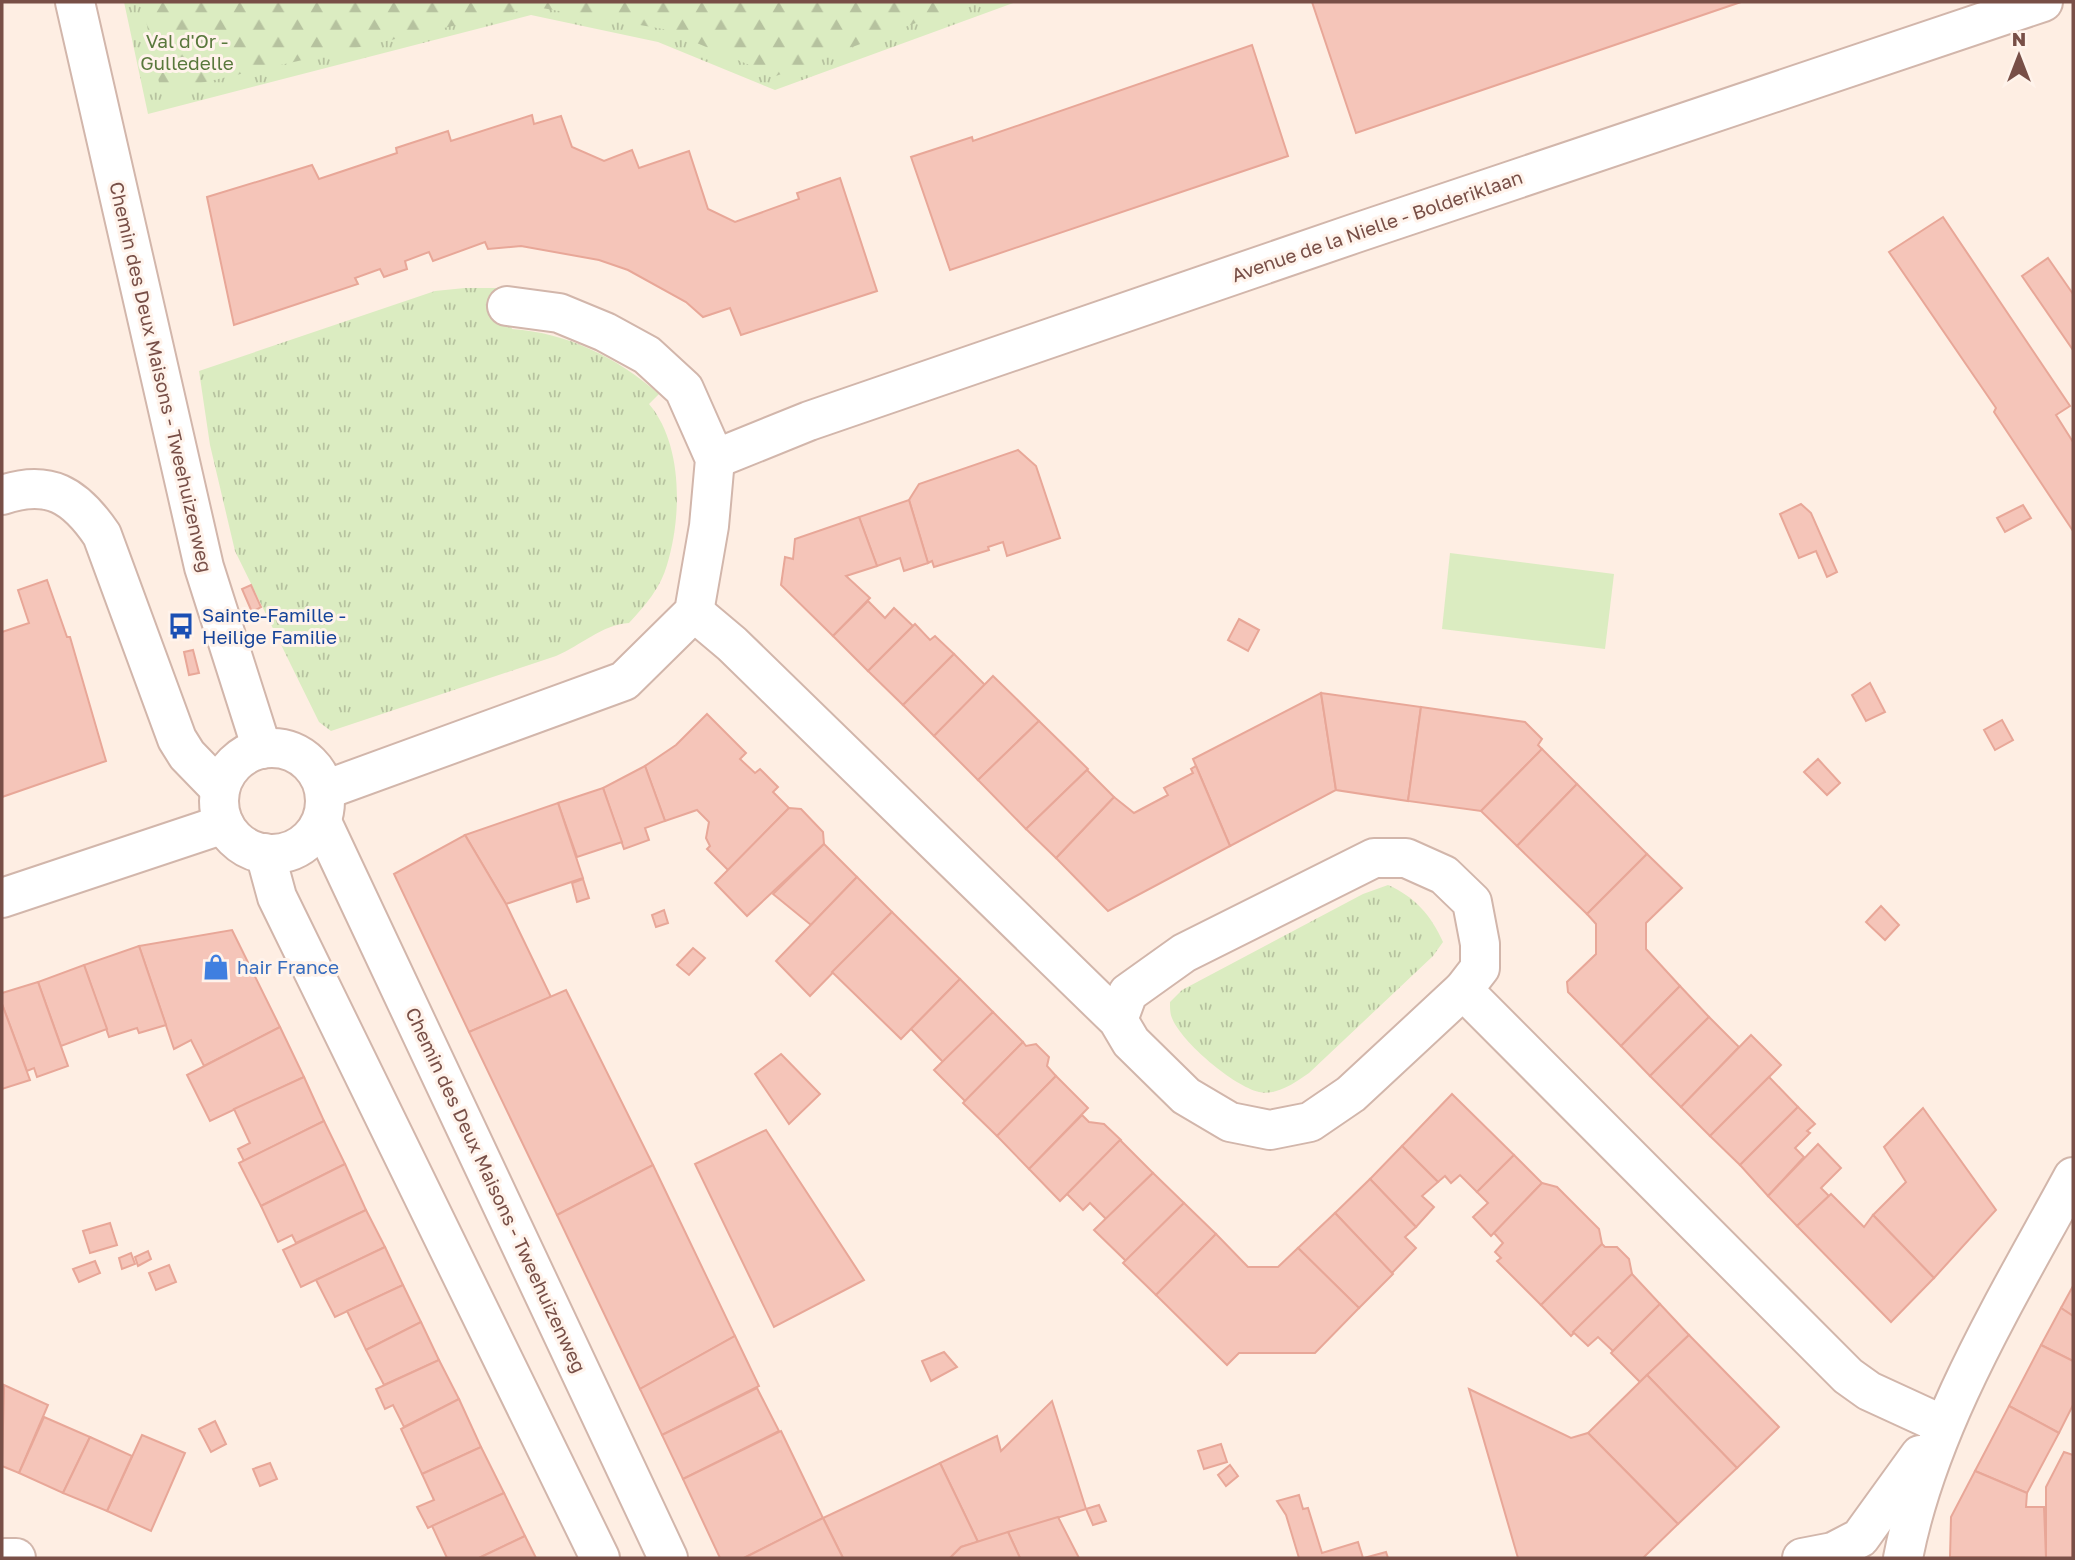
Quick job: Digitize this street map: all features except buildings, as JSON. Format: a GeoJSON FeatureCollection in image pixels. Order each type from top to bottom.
{"type":"FeatureCollection","features":[{"type":"Feature","properties":{"kind":"street","name":"Chemin des Deux Maisons - Tweehuizenweg"},"geometry":{"type":"LineString","coordinates":[[75,2],[204,567],[262,748],[289,750],[313,765],[323,806],[668,1558]]}},
{"type":"Feature","properties":{"kind":"street","name":"Avenue de la Nielle - Bolderiklaan"},"geometry":{"type":"LineString","coordinates":[[715,459],[809,421],[1314,247],[2043,2]]}},
{"type":"Feature","properties":{"kind":"street"},"geometry":{"type":"LineString","coordinates":[[2,495],[26,486],[48,489],[68,497],[93,521],[102,535],[177,739],[187,755],[248,849],[282,853],[299,847],[313,836],[323,806],[624,681],[694,612],[709,526],[715,459],[684,388],[647,355],[605,332],[559,313],[507,306]]}},
{"type":"Feature","properties":{"kind":"street"},"geometry":{"type":"LineString","coordinates":[[694,612],[732,643],[1118,1020],[1130,1042],[1186,1096],[1230,1122],[1270,1130],[1310,1122],[1351,1094],[1463,990],[1480,968],[1480,944],[1472,902],[1444,875],[1406,858],[1374,858],[1184,953],[1128,993],[1118,1020]]}},
{"type":"Feature","properties":{"kind":"street"},"geometry":{"type":"LineString","coordinates":[[222,806],[235,762],[262,748]]}},
{"type":"Feature","properties":{"kind":"street"},"geometry":{"type":"LineString","coordinates":[[2,898],[222,806]]}},
{"type":"Feature","properties":{"kind":"street"},"geometry":{"type":"LineString","coordinates":[[265,853],[277,897],[600,1558]]}},
{"type":"Feature","properties":{"kind":"street"},"geometry":{"type":"LineString","coordinates":[[1463,990],[1848,1376],[1869,1391],[1943,1425]]}},
{"type":"Feature","properties":{"kind":"street"},"geometry":{"type":"LineString","coordinates":[[1801,1558],[1833,1552],[1860,1538],[1943,1425],[2073,1177]]}},
{"type":"Feature","properties":{"kind":"street"},"geometry":{"type":"LineString","coordinates":[[1903,1558],[1919,1496],[1943,1425]]}},
{"type":"Feature","properties":{"kind":"street"},"geometry":{"type":"LineString","coordinates":[[5,1558],[16,1558]]}},
{"type":"Feature","properties":{"kind":"green space","name":"Val d'Or - Gulledelle"},"geometry":{"type":"Polygon","coordinates":[[[124,2],[1016,2],[775,90],[658,42],[531,15],[148,114],[124,2]]]}},
{"type":"Feature","properties":{"kind":"green space","name":"Val d'Or - Gulledelle"},"geometry":{"type":"Polygon","coordinates":[[[142,2],[971,2],[776,76],[663,29],[536,7],[161,92],[142,2]]]}},
{"type":"Feature","properties":{"kind":"green space"},"geometry":{"type":"Polygon","coordinates":[[[500,288],[512,329],[553,336],[590,349],[626,369],[659,394],[649,404],[668,439],[676,481],[675,525],[667,565],[657,589],[629,623],[600,631],[556,656],[331,731],[319,722],[235,551],[210,445],[199,371],[435,291],[500,288]]]}},
{"type":"Feature","properties":{"kind":"green space"},"geometry":{"type":"Polygon","coordinates":[[[1450,553],[1614,574],[1605,649],[1442,629],[1450,553]]]}},
{"type":"Feature","properties":{"kind":"green space"},"geometry":{"type":"Polygon","coordinates":[[[1388,885],[1421,908],[1443,942],[1433,956],[1304,1077],[1273,1092],[1259,1092],[1248,1088],[1223,1073],[1197,1051],[1178,1028],[1171,1016],[1170,1002],[1182,990],[1363,894],[1388,885]]]}},
{"type":"Feature","properties":{"kind":"place","name":"Sainte-Famille - Heilige Familie"},"geometry":{"type":"Point","coordinates":[181,626]}},
{"type":"Feature","properties":{"kind":"place","name":"hair France"},"geometry":{"type":"Point","coordinates":[216,967]}}]}
